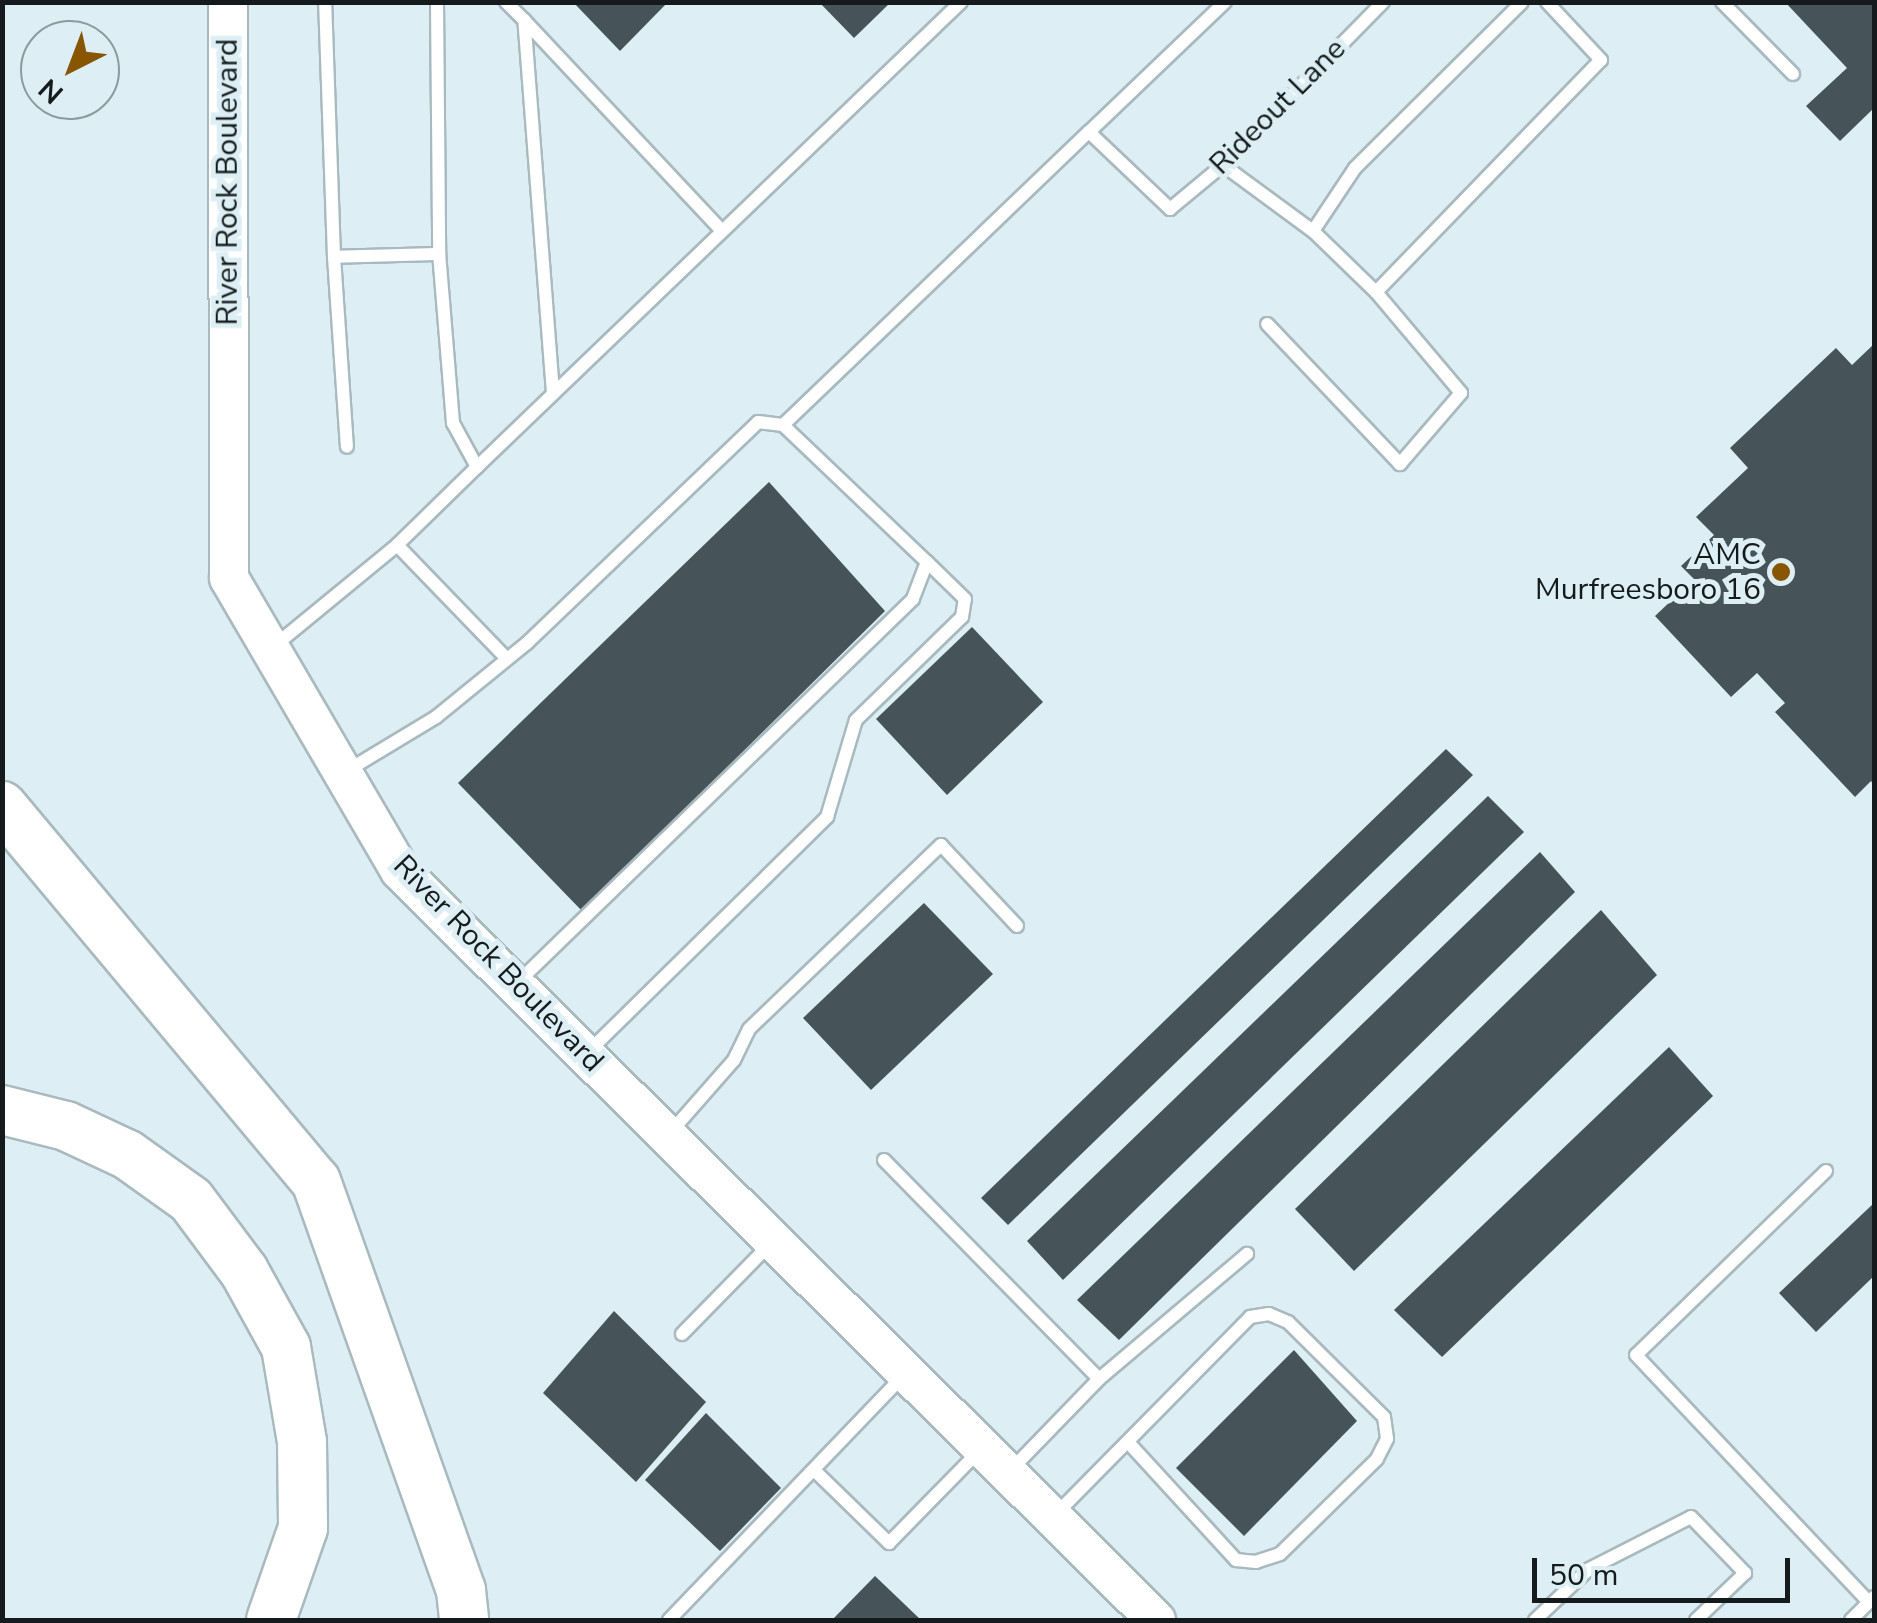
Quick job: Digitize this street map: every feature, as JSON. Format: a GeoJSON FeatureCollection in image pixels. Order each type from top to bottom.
{"type":"FeatureCollection","features":[{"type":"Feature","properties":{"kind":"highway"},"geometry":{"type":"LineString","coordinates":[[2,806],[316,1181],[462,1590],[464,1620]]}},
{"type":"Feature","properties":{"kind":"highway"},"geometry":{"type":"LineString","coordinates":[[2,1110],[66,1126],[128,1155],[191,1200],[244,1271],[286,1347],[302,1442],[302,1528],[271,1620]]}},
{"type":"Feature","properties":{"kind":"street","name":"River Rock Boulevard"},"geometry":{"type":"LineString","coordinates":[[228,2],[229,578],[400,871],[1156,1620]]}},
{"type":"Feature","properties":{"kind":"lane"},"geometry":{"type":"LineString","coordinates":[[325,2],[334,257],[347,448]]}},
{"type":"Feature","properties":{"kind":"lane"},"geometry":{"type":"LineString","coordinates":[[437,2],[439,254],[452,423],[477,467]]}},
{"type":"Feature","properties":{"kind":"lane"},"geometry":{"type":"LineString","coordinates":[[506,2],[722,232]]}},
{"type":"Feature","properties":{"kind":"lane"},"geometry":{"type":"LineString","coordinates":[[271,649],[397,545],[960,2]]}},
{"type":"Feature","properties":{"kind":"lane"},"geometry":{"type":"LineString","coordinates":[[783,426],[1225,2]]}},
{"type":"Feature","properties":{"kind":"lane","name":"Rideout Lane"},"geometry":{"type":"LineString","coordinates":[[1089,132],[1170,209],[1222,165],[1383,2]]}},
{"type":"Feature","properties":{"kind":"lane"},"geometry":{"type":"LineString","coordinates":[[1313,231],[1355,168],[1522,2]]}},
{"type":"Feature","properties":{"kind":"lane"},"geometry":{"type":"LineString","coordinates":[[1376,292],[1601,60],[1547,2]]}},
{"type":"Feature","properties":{"kind":"lane"},"geometry":{"type":"LineString","coordinates":[[1722,2],[1793,74]]}},
{"type":"Feature","properties":{"kind":"lane"},"geometry":{"type":"LineString","coordinates":[[524,20],[553,394]]}},
{"type":"Feature","properties":{"kind":"lane"},"geometry":{"type":"LineString","coordinates":[[1222,165],[1313,231],[1376,292],[1461,392],[1400,464],[1267,324]]}},
{"type":"Feature","properties":{"kind":"lane"},"geometry":{"type":"LineString","coordinates":[[334,257],[439,254]]}},
{"type":"Feature","properties":{"kind":"lane"},"geometry":{"type":"LineString","coordinates":[[342,773],[436,717],[508,658],[758,422],[783,426],[965,598],[962,617],[856,720],[827,817],[585,1055]]}},
{"type":"Feature","properties":{"kind":"lane"},"geometry":{"type":"LineString","coordinates":[[397,545],[508,658]]}},
{"type":"Feature","properties":{"kind":"lane"},"geometry":{"type":"LineString","coordinates":[[514,985],[913,600],[928,562]]}},
{"type":"Feature","properties":{"kind":"lane"},"geometry":{"type":"LineString","coordinates":[[667,1136],[734,1060],[749,1029],[941,845],[1017,926]]}},
{"type":"Feature","properties":{"kind":"lane"},"geometry":{"type":"LineString","coordinates":[[884,1160],[1050,1324],[1099,1379]]}},
{"type":"Feature","properties":{"kind":"lane"},"geometry":{"type":"LineString","coordinates":[[1826,1171],[1636,1355],[1872,1599],[1851,1620]]}},
{"type":"Feature","properties":{"kind":"lane"},"geometry":{"type":"LineString","coordinates":[[682,1334],[773,1241]]}},
{"type":"Feature","properties":{"kind":"lane"},"geometry":{"type":"LineString","coordinates":[[814,1470],[890,1543],[1099,1379],[1247,1254]]}},
{"type":"Feature","properties":{"kind":"lane"},"geometry":{"type":"LineString","coordinates":[[1053,1518],[1250,1317],[1269,1314],[1288,1322],[1384,1417],[1387,1439],[1377,1459],[1280,1554],[1256,1562],[1236,1560],[1128,1442]]}},
{"type":"Feature","properties":{"kind":"lane"},"geometry":{"type":"LineString","coordinates":[[670,1620],[906,1373]]}},
{"type":"Feature","properties":{"kind":"lane"},"geometry":{"type":"LineString","coordinates":[[1535,1620],[1589,1569],[1691,1517],[1745,1573],[1696,1620]]}},
{"type":"Feature","properties":{"kind":"building"},"geometry":{"type":"Polygon","coordinates":[[[573,2],[668,2],[620,51],[573,2]]]}},
{"type":"Feature","properties":{"kind":"building"},"geometry":{"type":"Polygon","coordinates":[[[819,2],[891,2],[854,38],[819,2]]]}},
{"type":"Feature","properties":{"kind":"building"},"geometry":{"type":"Polygon","coordinates":[[[1785,2],[1874,2],[1874,108],[1840,141],[1806,106],[1847,68],[1785,2]]]}},
{"type":"Feature","properties":{"kind":"building","name":"AMC Murfreesboro 16"},"geometry":{"type":"Polygon","coordinates":[[[1874,344],[1874,785],[1871,781],[1855,797],[1775,712],[1785,703],[1757,673],[1731,697],[1655,616],[1694,579],[1681,566],[1714,535],[1696,517],[1748,468],[1730,448],[1836,348],[1852,365],[1874,344]]]}},
{"type":"Feature","properties":{"kind":"building"},"geometry":{"type":"Polygon","coordinates":[[[769,482],[885,611],[582,911],[458,783],[769,482]]]}},
{"type":"Feature","properties":{"kind":"building"},"geometry":{"type":"Polygon","coordinates":[[[972,627],[1043,702],[947,795],[876,719],[972,627]]]}},
{"type":"Feature","properties":{"kind":"building"},"geometry":{"type":"Polygon","coordinates":[[[1446,749],[1473,775],[1008,1225],[981,1198],[1446,749]]]}},
{"type":"Feature","properties":{"kind":"building"},"geometry":{"type":"Polygon","coordinates":[[[1488,796],[1524,832],[1063,1280],[1027,1241],[1488,796]]]}},
{"type":"Feature","properties":{"kind":"building"},"geometry":{"type":"Polygon","coordinates":[[[1540,852],[1575,892],[1119,1340],[1077,1300],[1540,852]]]}},
{"type":"Feature","properties":{"kind":"building"},"geometry":{"type":"Polygon","coordinates":[[[924,903],[993,974],[871,1090],[803,1018],[924,903]]]}},
{"type":"Feature","properties":{"kind":"building"},"geometry":{"type":"Polygon","coordinates":[[[1601,910],[1657,975],[1354,1271],[1295,1209],[1601,910]]]}},
{"type":"Feature","properties":{"kind":"building"},"geometry":{"type":"Polygon","coordinates":[[[1669,1047],[1713,1096],[1442,1357],[1394,1310],[1669,1047]]]}},
{"type":"Feature","properties":{"kind":"building"},"geometry":{"type":"Polygon","coordinates":[[[1874,1203],[1874,1276],[1816,1332],[1779,1293],[1874,1203]]]}},
{"type":"Feature","properties":{"kind":"building"},"geometry":{"type":"Polygon","coordinates":[[[614,1311],[706,1402],[636,1482],[543,1393],[614,1311]]]}},
{"type":"Feature","properties":{"kind":"building"},"geometry":{"type":"Polygon","coordinates":[[[1294,1350],[1357,1421],[1244,1536],[1176,1468],[1294,1350]]]}},
{"type":"Feature","properties":{"kind":"building"},"geometry":{"type":"Polygon","coordinates":[[[706,1413],[781,1488],[720,1551],[645,1480],[706,1413]]]}},
{"type":"Feature","properties":{"kind":"building"},"geometry":{"type":"Polygon","coordinates":[[[875,1576],[921,1620],[832,1620],[875,1576]]]}},
{"type":"Feature","properties":{"kind":"place","name":"AMC Murfreesboro 16"},"geometry":{"type":"Point","coordinates":[1781,572]}}]}
